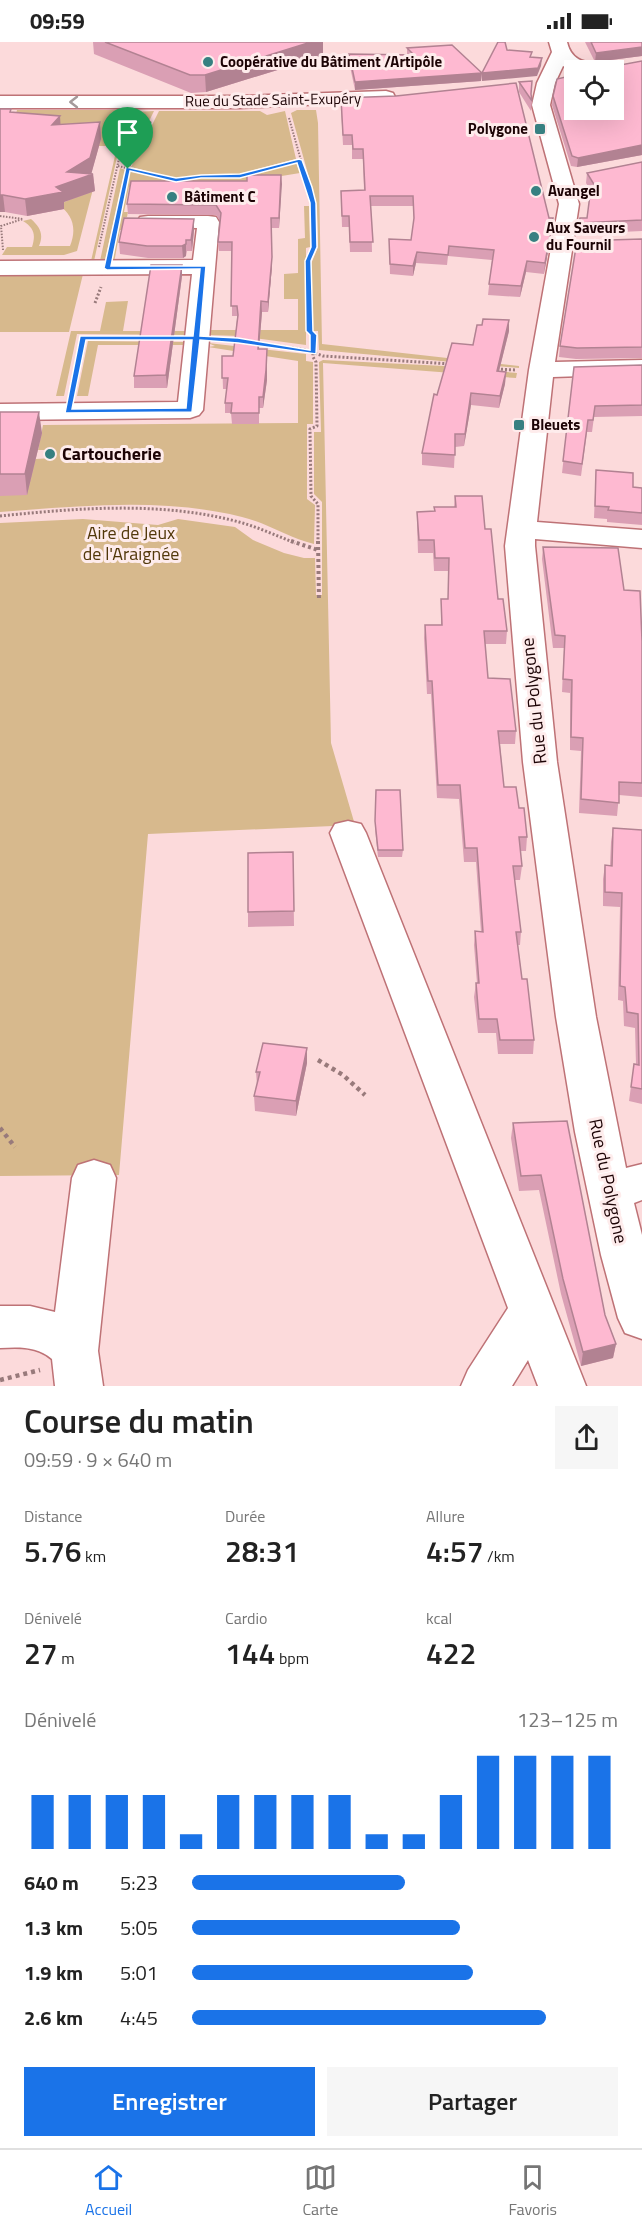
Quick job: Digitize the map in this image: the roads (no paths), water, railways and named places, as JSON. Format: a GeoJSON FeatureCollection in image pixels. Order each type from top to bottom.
{"type":"FeatureCollection","features":[{"type":"Feature","properties":{"kind":"street"},"geometry":{"type":"LineString","coordinates":[[559,48],[571,60]]}},
{"type":"Feature","properties":{"kind":"street","name":"Rue du Polygone"},"geometry":{"type":"LineString","coordinates":[[559,48],[538,83],[541,105],[569,178],[573,243],[541,370],[521,529],[525,612],[540,762],[576,1017],[596,1132],[626,1187],[624,1256],[642,1318]]}},
{"type":"Feature","properties":{"kind":"street"},"geometry":{"type":"LineString","coordinates":[[538,83],[564,77]]}},
{"type":"Feature","properties":{"kind":"street","name":"Rue du Stade Saint-Exupéry"},"geometry":{"type":"LineString","coordinates":[[0,102],[131,107],[408,96]]}},
{"type":"Feature","properties":{"kind":"street"},"geometry":{"type":"LineString","coordinates":[[0,412],[190,410],[208,222],[128,222]]}},
{"type":"Feature","properties":{"kind":"street"},"geometry":{"type":"LineString","coordinates":[[0,268],[203,267]]}},
{"type":"Feature","properties":{"kind":"street"},"geometry":{"type":"LineString","coordinates":[[541,370],[642,367]]}},
{"type":"Feature","properties":{"kind":"street"},"geometry":{"type":"LineString","coordinates":[[521,529],[642,539]]}},
{"type":"Feature","properties":{"kind":"street"},"geometry":{"type":"LineString","coordinates":[[348,833],[562,1386]]}},
{"type":"Feature","properties":{"kind":"street"},"geometry":{"type":"LineString","coordinates":[[76,1369],[94,1178]]}},
{"type":"Feature","properties":{"kind":"street"},"geometry":{"type":"LineString","coordinates":[[485,1386],[533,1310]]}},
{"type":"Feature","properties":{"kind":"street"},"geometry":{"type":"LineString","coordinates":[[0,1327],[15,1326],[56,1334],[76,1369]]}},
{"type":"Feature","properties":{"kind":"place","name":"Coopérative du Bâtiment /Artipôle"},"geometry":{"type":"Point","coordinates":[208,62]}},
{"type":"Feature","properties":{"kind":"place","name":"Polygone"},"geometry":{"type":"Point","coordinates":[540,129]}},
{"type":"Feature","properties":{"kind":"place","name":"Avangel"},"geometry":{"type":"Point","coordinates":[536,191]}},
{"type":"Feature","properties":{"kind":"place","name":"Bâtiment C"},"geometry":{"type":"Point","coordinates":[172,197]}},
{"type":"Feature","properties":{"kind":"place","name":"Aux Saveurs du Fournil"},"geometry":{"type":"Point","coordinates":[534,237]}},
{"type":"Feature","properties":{"kind":"place","name":"Bleuets"},"geometry":{"type":"Point","coordinates":[519,425]}},
{"type":"Feature","properties":{"kind":"place","name":"Cartoucherie"},"geometry":{"type":"Point","coordinates":[50,454]}},
{"type":"Feature","properties":{"kind":"park label","name":"Aire de Jeux de l'Araignée"},"geometry":{"type":"Point","coordinates":[131,543]}}]}
